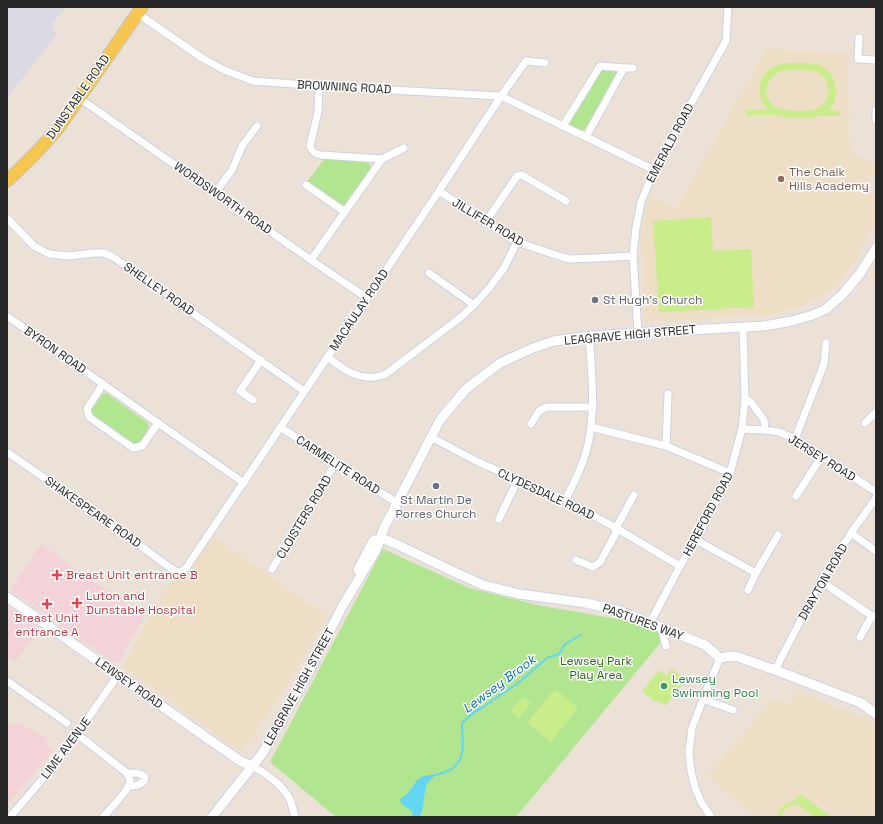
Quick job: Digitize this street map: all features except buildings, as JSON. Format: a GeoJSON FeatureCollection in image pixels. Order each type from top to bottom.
{"type":"FeatureCollection","features":[{"type":"Feature","properties":{"kind":"main road","name":"DUNSTABLE ROAD"},"geometry":{"type":"LineString","coordinates":[[7,181],[47,142],[79,98],[137,9]]}},
{"type":"Feature","properties":{"kind":"main road","name":"DUNSTABLE ROAD"},"geometry":{"type":"LineString","coordinates":[[7,171],[44,134],[137,9]]}},
{"type":"Feature","properties":{"kind":"street","name":"EMERALD ROAD"},"geometry":{"type":"LineString","coordinates":[[638,333],[633,256],[636,227],[642,202],[654,170],[726,41],[728,7]]}},
{"type":"Feature","properties":{"kind":"street","name":"BROWNING ROAD"},"geometry":{"type":"LineString","coordinates":[[137,9],[202,58],[224,70],[253,80],[319,86],[501,96],[654,170]]}},
{"type":"Feature","properties":{"kind":"street"},"geometry":{"type":"LineString","coordinates":[[859,38],[858,59],[876,60]]}},
{"type":"Feature","properties":{"kind":"street","name":"MACAULAY ROAD"},"geometry":{"type":"LineString","coordinates":[[179,572],[186,568],[244,483],[501,96],[526,61],[545,63]]}},
{"type":"Feature","properties":{"kind":"street"},"geometry":{"type":"LineString","coordinates":[[564,126],[600,66],[633,68]]}},
{"type":"Feature","properties":{"kind":"street"},"geometry":{"type":"LineString","coordinates":[[586,137],[624,68]]}},
{"type":"Feature","properties":{"kind":"street"},"geometry":{"type":"LineString","coordinates":[[319,86],[318,112],[310,146],[312,151],[321,155],[382,159]]}},
{"type":"Feature","properties":{"kind":"street","name":"WORDSWORTH ROAD"},"geometry":{"type":"LineString","coordinates":[[79,98],[367,298]]}},
{"type":"Feature","properties":{"kind":"street"},"geometry":{"type":"LineString","coordinates":[[876,110],[876,120]]}},
{"type":"Feature","properties":{"kind":"street"},"geometry":{"type":"LineString","coordinates":[[215,193],[232,170],[242,146],[257,126]]}},
{"type":"Feature","properties":{"kind":"street"},"geometry":{"type":"LineString","coordinates":[[312,260],[382,159],[404,148]]}},
{"type":"Feature","properties":{"kind":"street"},"geometry":{"type":"LineString","coordinates":[[485,222],[517,176],[522,175],[566,201]]}},
{"type":"Feature","properties":{"kind":"street"},"geometry":{"type":"LineString","coordinates":[[306,185],[345,212]]}},
{"type":"Feature","properties":{"kind":"street","name":"JILLIFER ROAD"},"geometry":{"type":"LineString","coordinates":[[438,191],[517,242],[570,259],[633,256]]}},
{"type":"Feature","properties":{"kind":"street","name":"SHELLEY ROAD"},"geometry":{"type":"LineString","coordinates":[[7,218],[34,246],[49,254],[69,256],[94,252],[104,253],[113,257],[304,391]]}},
{"type":"Feature","properties":{"kind":"street"},"geometry":{"type":"LineString","coordinates":[[327,357],[348,371],[361,377],[374,377],[386,374],[461,317],[474,305],[504,268],[517,242]]}},
{"type":"Feature","properties":{"kind":"street","name":"LEAGRAVE HIGH STREET"},"geometry":{"type":"LineString","coordinates":[[212,817],[262,754],[295,696],[342,607],[376,550],[384,528],[440,420],[466,389],[500,363],[533,348],[554,341],[589,336],[742,326],[764,326],[792,321],[813,315],[826,308],[842,295],[859,275],[876,248]]}},
{"type":"Feature","properties":{"kind":"street"},"geometry":{"type":"LineString","coordinates":[[429,273],[474,305]]}},
{"type":"Feature","properties":{"kind":"street","name":"BYRON ROAD"},"geometry":{"type":"LineString","coordinates":[[7,316],[244,483]]}},
{"type":"Feature","properties":{"kind":"street","name":"HEREFORD ROAD"},"geometry":{"type":"LineString","coordinates":[[650,623],[680,566],[696,540],[730,473],[742,429],[745,399],[742,326]]}},
{"type":"Feature","properties":{"kind":"street"},"geometry":{"type":"LineString","coordinates":[[565,500],[579,472],[587,450],[591,427],[593,407],[589,336]]}},
{"type":"Feature","properties":{"kind":"street"},"geometry":{"type":"LineString","coordinates":[[795,439],[824,364],[826,343]]}},
{"type":"Feature","properties":{"kind":"street"},"geometry":{"type":"LineString","coordinates":[[253,400],[240,391],[261,360]]}},
{"type":"Feature","properties":{"kind":"street"},"geometry":{"type":"LineString","coordinates":[[103,384],[87,409],[89,417],[120,439],[133,448],[142,446],[158,423]]}},
{"type":"Feature","properties":{"kind":"street"},"geometry":{"type":"LineString","coordinates":[[666,446],[668,394]]}},
{"type":"Feature","properties":{"kind":"street"},"geometry":{"type":"LineString","coordinates":[[745,399],[751,402],[764,420],[765,430]]}},
{"type":"Feature","properties":{"kind":"street"},"geometry":{"type":"LineString","coordinates":[[531,424],[539,411],[547,407],[593,407]]}},
{"type":"Feature","properties":{"kind":"street"},"geometry":{"type":"LineString","coordinates":[[865,423],[876,412]]}},
{"type":"Feature","properties":{"kind":"street"},"geometry":{"type":"LineString","coordinates":[[591,427],[666,446],[730,473]]}},
{"type":"Feature","properties":{"kind":"street","name":"CARMELITE ROAD"},"geometry":{"type":"LineString","coordinates":[[280,428],[397,503]]}},
{"type":"Feature","properties":{"kind":"street","name":"JERSEY ROAD"},"geometry":{"type":"LineString","coordinates":[[742,429],[779,432],[795,439],[876,492]]}},
{"type":"Feature","properties":{"kind":"street","name":"CLYDESDALE ROAD"},"geometry":{"type":"LineString","coordinates":[[431,437],[478,462],[565,500],[680,566]]}},
{"type":"Feature","properties":{"kind":"street","name":"SHAKESPEARE ROAD"},"geometry":{"type":"LineString","coordinates":[[7,452],[169,567],[179,572]]}},
{"type":"Feature","properties":{"kind":"street"},"geometry":{"type":"LineString","coordinates":[[796,496],[822,456]]}},
{"type":"Feature","properties":{"kind":"street","name":"CLOISTERS ROAD"},"geometry":{"type":"LineString","coordinates":[[272,569],[335,464]]}},
{"type":"Feature","properties":{"kind":"street"},"geometry":{"type":"LineString","coordinates":[[499,519],[518,479]]}},
{"type":"Feature","properties":{"kind":"street"},"geometry":{"type":"LineString","coordinates":[[576,560],[593,567],[600,562],[615,535],[616,528],[634,496]]}},
{"type":"Feature","properties":{"kind":"street","name":"DRAYTON ROAD"},"geometry":{"type":"LineString","coordinates":[[775,670],[821,581],[851,533],[876,498]]}},
{"type":"Feature","properties":{"kind":"street"},"geometry":{"type":"LineString","coordinates":[[851,533],[876,551]]}},
{"type":"Feature","properties":{"kind":"street"},"geometry":{"type":"LineString","coordinates":[[748,590],[778,534]]}},
{"type":"Feature","properties":{"kind":"street","name":"PASTURES WAY"},"geometry":{"type":"LineString","coordinates":[[381,538],[483,585],[519,594],[586,603],[620,611],[705,645],[720,658]]}},
{"type":"Feature","properties":{"kind":"street"},"geometry":{"type":"LineString","coordinates":[[696,540],[756,573]]}},
{"type":"Feature","properties":{"kind":"street"},"geometry":{"type":"LineString","coordinates":[[821,581],[874,616],[860,637]]}},
{"type":"Feature","properties":{"kind":"street","name":"LEWSEY ROAD"},"geometry":{"type":"LineString","coordinates":[[7,597],[237,759],[252,766]]}},
{"type":"Feature","properties":{"kind":"street"},"geometry":{"type":"LineString","coordinates":[[661,627],[666,646]]}},
{"type":"Feature","properties":{"kind":"street"},"geometry":{"type":"LineString","coordinates":[[710,817],[701,802],[695,787],[691,771],[689,752],[692,728],[720,658],[731,656],[738,657],[775,670],[861,703],[876,714]]}},
{"type":"Feature","properties":{"kind":"street","name":"LIME AVENUE"},"geometry":{"type":"LineString","coordinates":[[10,817],[51,769],[118,675]]}},
{"type":"Feature","properties":{"kind":"street"},"geometry":{"type":"LineString","coordinates":[[7,681],[67,723]]}},
{"type":"Feature","properties":{"kind":"street"},"geometry":{"type":"LineString","coordinates":[[703,699],[733,710]]}},
{"type":"Feature","properties":{"kind":"street"},"geometry":{"type":"LineString","coordinates":[[77,734],[128,773],[138,773],[145,777],[141,785],[128,786]]}},
{"type":"Feature","properties":{"kind":"street"},"geometry":{"type":"LineString","coordinates":[[252,766],[262,771],[281,786],[289,796],[295,817]]}},
{"type":"Feature","properties":{"kind":"street"},"geometry":{"type":"LineString","coordinates":[[103,817],[128,786],[130,782],[128,773]]}},
{"type":"Feature","properties":{"kind":"shaded area"},"geometry":{"type":"Polygon","coordinates":[[[7,7],[66,7],[52,24],[57,34],[7,98],[7,7]]]}},
{"type":"Feature","properties":{"kind":"shaded area","name":"The Chalk Hills Academy"},"geometry":{"type":"Polygon","coordinates":[[[766,49],[847,53],[850,150],[876,167],[876,170],[863,188],[876,198],[876,223],[853,264],[834,288],[823,296],[806,304],[770,315],[645,322],[641,237],[649,195],[676,209],[766,49]]]}},
{"type":"Feature","properties":{"kind":"shaded area"},"geometry":{"type":"Polygon","coordinates":[[[213,536],[326,616],[291,679],[242,753],[123,666],[173,576],[178,578],[187,573],[213,536]]]}},
{"type":"Feature","properties":{"kind":"shaded area","name":"Luton and Dunstable Hospital"},"geometry":{"type":"Polygon","coordinates":[[[41,544],[144,616],[119,662],[115,663],[10,590],[41,544]]]}},
{"type":"Feature","properties":{"kind":"shaded area"},"geometry":{"type":"Polygon","coordinates":[[[7,606],[40,629],[15,662],[7,656],[7,606]]]}},
{"type":"Feature","properties":{"kind":"shaded area"},"geometry":{"type":"Polygon","coordinates":[[[796,691],[867,719],[876,726],[876,811],[871,817],[754,817],[707,776],[773,699],[790,705],[796,691]]]}},
{"type":"Feature","properties":{"kind":"shaded area"},"geometry":{"type":"Polygon","coordinates":[[[18,722],[49,740],[45,745],[53,750],[7,805],[7,728],[12,723],[15,726],[18,722]]]}},
{"type":"Feature","properties":{"kind":"green space"},"geometry":{"type":"Polygon","coordinates":[[[784,63],[808,63],[822,66],[831,74],[836,85],[836,97],[834,103],[828,110],[840,111],[840,116],[819,116],[809,118],[784,117],[776,115],[746,115],[746,110],[768,110],[760,96],[759,88],[764,75],[775,65],[784,63]],[[800,70],[781,71],[771,78],[766,88],[768,98],[776,107],[784,110],[805,111],[819,108],[824,104],[827,99],[828,87],[823,77],[818,73],[800,70]]]}},
{"type":"Feature","properties":{"kind":"green space"},"geometry":{"type":"Polygon","coordinates":[[[601,69],[615,69],[617,72],[585,129],[580,131],[571,126],[569,121],[601,69]]]}},
{"type":"Feature","properties":{"kind":"green space"},"geometry":{"type":"Polygon","coordinates":[[[325,158],[365,161],[371,165],[370,171],[348,203],[340,206],[307,182],[325,158]]]}},
{"type":"Feature","properties":{"kind":"green space"},"geometry":{"type":"Polygon","coordinates":[[[711,217],[713,251],[751,249],[754,307],[659,312],[653,221],[711,217]]]}},
{"type":"Feature","properties":{"kind":"green space"},"geometry":{"type":"Polygon","coordinates":[[[106,393],[148,423],[149,430],[140,442],[133,445],[92,416],[90,409],[99,395],[106,393]]]}},
{"type":"Feature","properties":{"kind":"green space","name":"Lewsey Park Play Area"},"geometry":{"type":"Polygon","coordinates":[[[383,549],[469,588],[537,605],[623,620],[667,635],[516,817],[336,817],[270,762],[383,549]]]}},
{"type":"Feature","properties":{"kind":"green space","name":"Lewsey Swimming Pool"},"geometry":{"type":"Polygon","coordinates":[[[672,669],[686,680],[665,706],[656,700],[655,702],[642,691],[659,670],[666,676],[672,669]]]}},
{"type":"Feature","properties":{"kind":"green space"},"geometry":{"type":"Polygon","coordinates":[[[555,689],[578,708],[551,742],[527,723],[555,689]]]}},
{"type":"Feature","properties":{"kind":"green space"},"geometry":{"type":"Polygon","coordinates":[[[523,697],[531,703],[519,718],[510,711],[523,697]]]}},
{"type":"Feature","properties":{"kind":"green space"},"geometry":{"type":"Polygon","coordinates":[[[800,794],[832,817],[815,817],[797,804],[789,806],[783,812],[781,817],[777,817],[784,805],[795,800],[800,794]]]}},
{"type":"Feature","properties":{"kind":"water"},"geometry":{"type":"Polygon","coordinates":[[[436,774],[426,785],[422,812],[419,817],[411,817],[413,813],[401,804],[400,799],[407,794],[418,779],[424,776],[436,774]]]}},
{"type":"Feature","properties":{"kind":"waterway","name":"Lewsey Brook"},"geometry":{"type":"LineString","coordinates":[[436,775],[451,769],[457,764],[463,747],[462,723],[474,712],[517,684],[547,658],[559,654],[565,644],[581,635]]}},
{"type":"Feature","properties":{"kind":"place","name":"The Chalk Hills Academy"},"geometry":{"type":"Point","coordinates":[781,179]}},
{"type":"Feature","properties":{"kind":"place","name":"St Hugh's Church"},"geometry":{"type":"Point","coordinates":[595,300]}},
{"type":"Feature","properties":{"kind":"place","name":"St Martin De Porres Church"},"geometry":{"type":"Point","coordinates":[436,486]}},
{"type":"Feature","properties":{"kind":"place","name":"Breast Unit entrance B"},"geometry":{"type":"Point","coordinates":[57,575]}},
{"type":"Feature","properties":{"kind":"place","name":"Luton and Dunstable Hospital"},"geometry":{"type":"Point","coordinates":[77,603]}},
{"type":"Feature","properties":{"kind":"place","name":"Breast Unit entrance A"},"geometry":{"type":"Point","coordinates":[47,604]}},
{"type":"Feature","properties":{"kind":"place","name":"Lewsey Swimming Pool"},"geometry":{"type":"Point","coordinates":[664,686]}}]}
